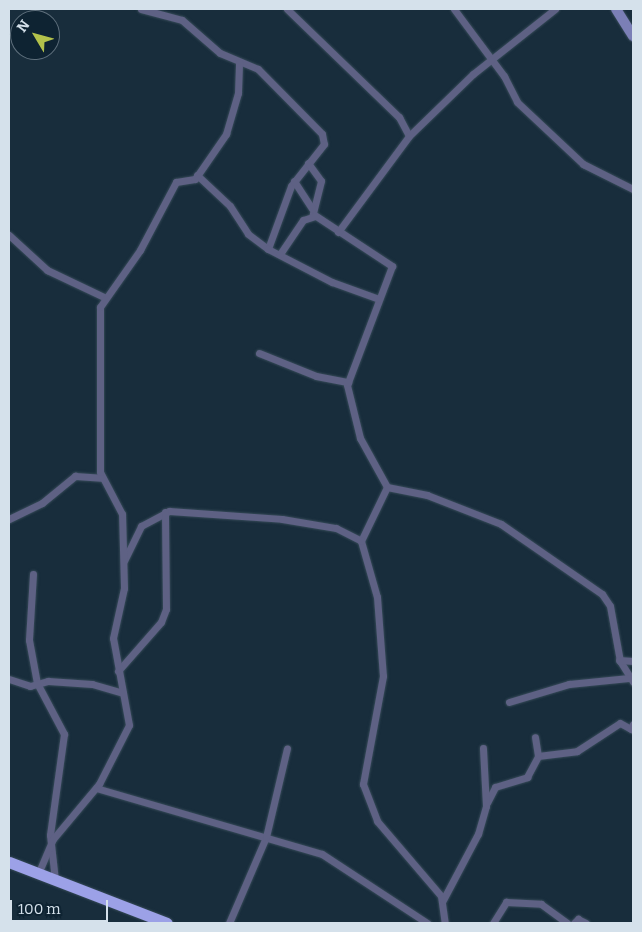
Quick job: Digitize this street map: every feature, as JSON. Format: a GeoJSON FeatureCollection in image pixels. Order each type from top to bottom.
{"type":"FeatureCollection","features":[{"type":"Feature","properties":{"kind":"highway"},"geometry":{"type":"LineString","coordinates":[[9,862],[167,923]]}},
{"type":"Feature","properties":{"kind":"main road"},"geometry":{"type":"LineString","coordinates":[[616,9],[633,36]]}},
{"type":"Feature","properties":{"kind":"street"},"geometry":{"type":"LineString","coordinates":[[141,9],[182,20],[220,53],[269,78],[322,134],[324,144],[294,181],[268,249]]}},
{"type":"Feature","properties":{"kind":"street"},"geometry":{"type":"LineString","coordinates":[[287,9],[399,117],[409,136]]}},
{"type":"Feature","properties":{"kind":"street"},"geometry":{"type":"LineString","coordinates":[[454,9],[492,59],[517,102],[569,152],[609,180],[633,189]]}},
{"type":"Feature","properties":{"kind":"street"},"geometry":{"type":"LineString","coordinates":[[338,232],[409,136],[492,59],[555,9]]}},
{"type":"Feature","properties":{"kind":"street"},"geometry":{"type":"LineString","coordinates":[[55,880],[50,845],[96,788],[128,731],[113,630],[124,588],[121,510],[101,478],[99,316],[106,298],[133,262],[176,182],[192,181],[228,130],[238,93],[239,62]]}},
{"type":"Feature","properties":{"kind":"street"},"geometry":{"type":"LineString","coordinates":[[308,163],[321,181],[312,208]]}},
{"type":"Feature","properties":{"kind":"street"},"geometry":{"type":"LineString","coordinates":[[197,175],[230,206],[248,234],[268,249],[332,282],[379,299]]}},
{"type":"Feature","properties":{"kind":"street"},"geometry":{"type":"LineString","coordinates":[[294,181],[312,208],[315,216],[392,265],[348,382],[360,438],[387,487],[427,495],[501,524],[602,594],[610,606],[620,660],[631,680],[569,684],[510,702]]}},
{"type":"Feature","properties":{"kind":"street"},"geometry":{"type":"LineString","coordinates":[[280,254],[303,220],[315,216]]}},
{"type":"Feature","properties":{"kind":"street"},"geometry":{"type":"LineString","coordinates":[[9,235],[47,270],[106,298]]}},
{"type":"Feature","properties":{"kind":"street"},"geometry":{"type":"LineString","coordinates":[[259,353],[316,376],[348,382]]}},
{"type":"Feature","properties":{"kind":"street"},"geometry":{"type":"LineString","coordinates":[[9,519],[42,503],[75,476],[101,478]]}},
{"type":"Feature","properties":{"kind":"street"},"geometry":{"type":"LineString","coordinates":[[387,487],[361,541],[377,597],[383,676],[364,792],[377,822],[443,900]]}},
{"type":"Feature","properties":{"kind":"street"},"geometry":{"type":"LineString","coordinates":[[123,564],[141,526],[165,512],[282,519],[336,528],[361,541]]}},
{"type":"Feature","properties":{"kind":"street"},"geometry":{"type":"LineString","coordinates":[[118,671],[166,610],[165,512]]}},
{"type":"Feature","properties":{"kind":"street"},"geometry":{"type":"LineString","coordinates":[[33,574],[30,640],[37,683],[64,734],[50,845],[38,874]]}},
{"type":"Feature","properties":{"kind":"street"},"geometry":{"type":"LineString","coordinates":[[620,660],[633,661]]}},
{"type":"Feature","properties":{"kind":"street"},"geometry":{"type":"LineString","coordinates":[[9,680],[30,686],[37,683],[92,684],[123,693]]}},
{"type":"Feature","properties":{"kind":"street"},"geometry":{"type":"LineString","coordinates":[[538,756],[577,751],[620,723],[629,729],[633,724]]}},
{"type":"Feature","properties":{"kind":"street"},"geometry":{"type":"LineString","coordinates":[[445,923],[443,900],[478,834],[486,803],[495,787],[526,778],[538,756],[535,737]]}},
{"type":"Feature","properties":{"kind":"street"},"geometry":{"type":"LineString","coordinates":[[230,923],[266,837],[286,748]]}},
{"type":"Feature","properties":{"kind":"street"},"geometry":{"type":"LineString","coordinates":[[483,748],[486,803]]}},
{"type":"Feature","properties":{"kind":"street"},"geometry":{"type":"LineString","coordinates":[[96,788],[303,846],[341,864],[426,923]]}},
{"type":"Feature","properties":{"kind":"street"},"geometry":{"type":"LineString","coordinates":[[493,923],[506,902],[541,904],[567,923]]}},
{"type":"Feature","properties":{"kind":"street"},"geometry":{"type":"LineString","coordinates":[[574,923],[578,918],[586,923]]}}]}
